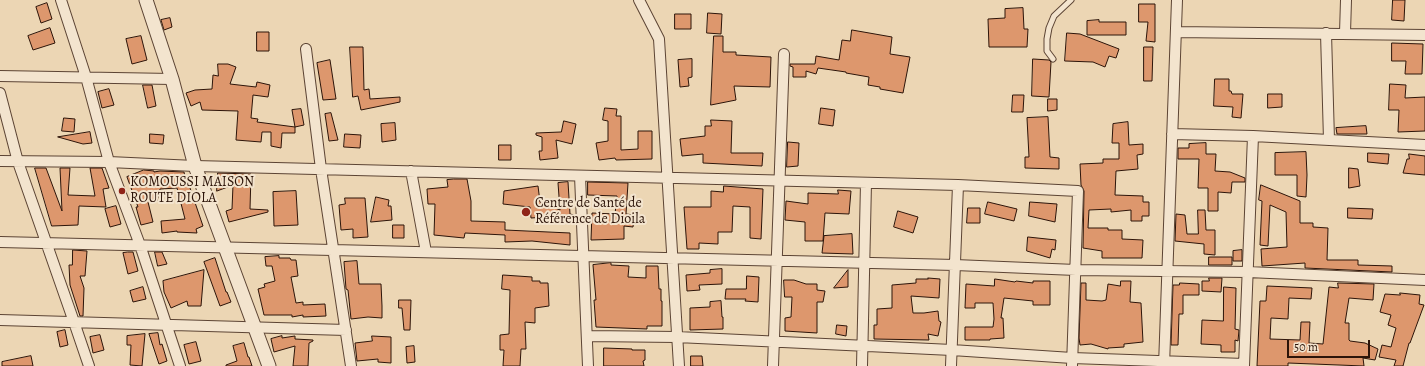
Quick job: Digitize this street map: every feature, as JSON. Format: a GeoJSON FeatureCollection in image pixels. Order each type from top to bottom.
{"type":"FeatureCollection","features":[{"type":"Feature","properties":{"kind":"street"},"geometry":{"type":"LineString","coordinates":[[61,0],[86,77],[108,162],[140,245],[180,366]]}},
{"type":"Feature","properties":{"kind":"street"},"geometry":{"type":"LineString","coordinates":[[146,0],[172,79],[195,166],[256,327],[269,366]]}},
{"type":"Feature","properties":{"kind":"street"},"geometry":{"type":"LineString","coordinates":[[640,0],[659,39],[673,258],[678,366]]}},
{"type":"Feature","properties":{"kind":"street"},"geometry":{"type":"LineString","coordinates":[[1164,363],[1177,0]]}},
{"type":"Feature","properties":{"kind":"street"},"geometry":{"type":"LineString","coordinates":[[1345,33],[1346,0]]}},
{"type":"Feature","properties":{"kind":"street"},"geometry":{"type":"LineString","coordinates":[[1176,32],[1425,35]]}},
{"type":"Feature","properties":{"kind":"street"},"geometry":{"type":"LineString","coordinates":[[1326,33],[1329,140]]}},
{"type":"Feature","properties":{"kind":"street"},"geometry":{"type":"LineString","coordinates":[[306,49],[321,169],[351,366]]}},
{"type":"Feature","properties":{"kind":"street"},"geometry":{"type":"LineString","coordinates":[[773,366],[778,181],[784,54]]}},
{"type":"Feature","properties":{"kind":"street"},"geometry":{"type":"LineString","coordinates":[[0,76],[172,79]]}},
{"type":"Feature","properties":{"kind":"street"},"geometry":{"type":"LineString","coordinates":[[0,93],[18,162],[89,366]]}},
{"type":"Feature","properties":{"kind":"street"},"geometry":{"type":"LineString","coordinates":[[1172,134],[1253,136],[1425,145]]}},
{"type":"Feature","properties":{"kind":"street"},"geometry":{"type":"LineString","coordinates":[[587,336],[677,337],[952,350],[1072,362],[1244,365],[1253,136]]}},
{"type":"Feature","properties":{"kind":"street"},"geometry":{"type":"LineString","coordinates":[[0,161],[108,162],[195,166],[866,183],[1078,191],[1072,362]]}},
{"type":"Feature","properties":{"kind":"street"},"geometry":{"type":"LineString","coordinates":[[411,171],[426,252]]}},
{"type":"Feature","properties":{"kind":"street"},"geometry":{"type":"LineString","coordinates":[[580,176],[588,366]]}},
{"type":"Feature","properties":{"kind":"street"},"geometry":{"type":"LineString","coordinates":[[862,366],[866,183]]}},
{"type":"Feature","properties":{"kind":"street"},"geometry":{"type":"LineString","coordinates":[[951,366],[958,186]]}},
{"type":"Feature","properties":{"kind":"street"},"geometry":{"type":"LineString","coordinates":[[0,242],[955,265],[1076,270],[1248,272],[1425,280]]}},
{"type":"Feature","properties":{"kind":"street"},"geometry":{"type":"LineString","coordinates":[[0,320],[346,330]]}},
{"type":"Feature","properties":{"kind":"lane"},"geometry":{"type":"LineString","coordinates":[[1053,59],[1047,51],[1049,28],[1054,16],[1071,0]]}},
{"type":"Feature","properties":{"kind":"building"},"geometry":{"type":"Polygon","coordinates":[[[1393,0],[1405,0],[1404,21],[1392,20],[1393,0]]]}},
{"type":"Feature","properties":{"kind":"building"},"geometry":{"type":"Polygon","coordinates":[[[47,3],[52,19],[41,23],[36,7],[47,3]]]}},
{"type":"Feature","properties":{"kind":"building"},"geometry":{"type":"Polygon","coordinates":[[[1139,4],[1155,4],[1155,42],[1146,41],[1148,22],[1139,22],[1139,4]]]}},
{"type":"Feature","properties":{"kind":"building"},"geometry":{"type":"Polygon","coordinates":[[[1023,8],[1024,29],[1028,29],[1027,47],[989,47],[988,19],[1005,18],[1005,9],[1023,8]]]}},
{"type":"Feature","properties":{"kind":"building"},"geometry":{"type":"Polygon","coordinates":[[[708,13],[722,14],[721,34],[707,33],[708,13]]]}},
{"type":"Feature","properties":{"kind":"building"},"geometry":{"type":"Polygon","coordinates":[[[675,14],[691,14],[691,29],[675,29],[675,14]]]}},
{"type":"Feature","properties":{"kind":"building"},"geometry":{"type":"Polygon","coordinates":[[[170,18],[172,27],[164,30],[161,20],[170,18]]]}},
{"type":"Feature","properties":{"kind":"building"},"geometry":{"type":"Polygon","coordinates":[[[1099,20],[1099,22],[1126,22],[1126,35],[1087,35],[1087,21],[1099,20]]]}},
{"type":"Feature","properties":{"kind":"building"},"geometry":{"type":"Polygon","coordinates":[[[50,28],[55,43],[33,50],[28,36],[50,28]]]}},
{"type":"Feature","properties":{"kind":"building"},"geometry":{"type":"Polygon","coordinates":[[[852,30],[892,37],[890,54],[910,57],[903,93],[880,89],[880,87],[868,85],[869,77],[846,72],[818,68],[816,74],[806,71],[806,77],[793,77],[793,67],[790,66],[790,64],[815,64],[816,56],[839,60],[842,40],[850,41],[852,30]]]}},
{"type":"Feature","properties":{"kind":"building"},"geometry":{"type":"Polygon","coordinates":[[[257,32],[269,32],[269,51],[257,51],[257,32]]]}},
{"type":"Feature","properties":{"kind":"building"},"geometry":{"type":"Polygon","coordinates":[[[1067,33],[1080,34],[1119,49],[1116,58],[1109,56],[1105,67],[1093,62],[1065,61],[1067,33]]]}},
{"type":"Feature","properties":{"kind":"building"},"geometry":{"type":"Polygon","coordinates":[[[141,36],[147,60],[132,64],[126,39],[141,36]]]}},
{"type":"Feature","properties":{"kind":"building"},"geometry":{"type":"Polygon","coordinates":[[[714,36],[723,36],[723,52],[736,52],[736,55],[771,57],[770,87],[734,86],[736,100],[711,105],[714,36]]]}},
{"type":"Feature","properties":{"kind":"building"},"geometry":{"type":"Polygon","coordinates":[[[1392,43],[1423,44],[1422,74],[1405,74],[1406,61],[1392,61],[1392,43]]]}},
{"type":"Feature","properties":{"kind":"building"},"geometry":{"type":"Polygon","coordinates":[[[350,47],[363,47],[364,90],[369,89],[370,99],[400,97],[400,102],[361,110],[358,96],[353,97],[350,47]]]}},
{"type":"Feature","properties":{"kind":"building"},"geometry":{"type":"Polygon","coordinates":[[[1144,47],[1153,47],[1152,81],[1144,81],[1144,47]]]}},
{"type":"Feature","properties":{"kind":"building"},"geometry":{"type":"Polygon","coordinates":[[[692,59],[692,77],[688,78],[689,86],[680,87],[678,60],[692,59]]]}},
{"type":"Feature","properties":{"kind":"building"},"geometry":{"type":"Polygon","coordinates":[[[1033,59],[1049,60],[1051,62],[1049,97],[1032,96],[1033,59]]]}},
{"type":"Feature","properties":{"kind":"building"},"geometry":{"type":"Polygon","coordinates":[[[330,60],[336,99],[323,100],[317,63],[330,60]]]}},
{"type":"Feature","properties":{"kind":"building"},"geometry":{"type":"Polygon","coordinates":[[[218,64],[228,64],[236,67],[230,84],[256,87],[257,82],[270,85],[268,97],[253,95],[251,118],[258,119],[257,122],[295,127],[295,133],[282,133],[281,148],[271,146],[271,132],[262,132],[261,142],[236,140],[238,111],[202,110],[200,102],[191,106],[186,93],[195,90],[212,89],[213,75],[218,76],[218,64]]]}},
{"type":"Feature","properties":{"kind":"building"},"geometry":{"type":"Polygon","coordinates":[[[1215,79],[1229,79],[1229,91],[1231,91],[1232,94],[1243,94],[1241,118],[1232,117],[1233,107],[1214,106],[1215,79]]]}},
{"type":"Feature","properties":{"kind":"building"},"geometry":{"type":"Polygon","coordinates":[[[1390,84],[1406,85],[1405,98],[1425,97],[1425,131],[1398,132],[1399,110],[1389,110],[1390,84]]]}},
{"type":"Feature","properties":{"kind":"building"},"geometry":{"type":"Polygon","coordinates":[[[143,85],[152,85],[156,106],[148,108],[143,85]]]}},
{"type":"Feature","properties":{"kind":"building"},"geometry":{"type":"Polygon","coordinates":[[[109,89],[114,105],[102,108],[98,92],[109,89]]]}},
{"type":"Feature","properties":{"kind":"building"},"geometry":{"type":"Polygon","coordinates":[[[1268,94],[1282,94],[1282,107],[1268,108],[1268,94]]]}},
{"type":"Feature","properties":{"kind":"building"},"geometry":{"type":"Polygon","coordinates":[[[1013,95],[1024,95],[1023,112],[1012,112],[1013,95]]]}},
{"type":"Feature","properties":{"kind":"building"},"geometry":{"type":"Polygon","coordinates":[[[1048,99],[1057,99],[1057,110],[1048,111],[1048,99]]]}},
{"type":"Feature","properties":{"kind":"building"},"geometry":{"type":"Polygon","coordinates":[[[605,108],[617,109],[616,116],[621,116],[621,150],[638,149],[638,131],[652,131],[652,159],[616,160],[615,158],[599,160],[596,143],[608,141],[608,121],[603,120],[605,108]]]}},
{"type":"Feature","properties":{"kind":"building"},"geometry":{"type":"Polygon","coordinates":[[[821,108],[835,110],[833,126],[819,124],[821,108]]]}},
{"type":"Feature","properties":{"kind":"building"},"geometry":{"type":"Polygon","coordinates":[[[301,109],[304,125],[295,127],[292,110],[301,109]]]}},
{"type":"Feature","properties":{"kind":"building"},"geometry":{"type":"Polygon","coordinates":[[[331,113],[338,140],[329,141],[325,114],[331,113]]]}},
{"type":"Feature","properties":{"kind":"building"},"geometry":{"type":"Polygon","coordinates":[[[1048,117],[1050,157],[1059,158],[1059,169],[1025,168],[1025,157],[1029,157],[1027,118],[1048,117]]]}},
{"type":"Feature","properties":{"kind":"building"},"geometry":{"type":"Polygon","coordinates":[[[64,118],[75,119],[74,132],[62,131],[64,118]]]}},
{"type":"Feature","properties":{"kind":"building"},"geometry":{"type":"Polygon","coordinates":[[[711,120],[732,121],[731,153],[763,153],[762,166],[703,163],[703,154],[682,156],[680,139],[705,136],[705,126],[711,126],[711,120]]]}},
{"type":"Feature","properties":{"kind":"building"},"geometry":{"type":"Polygon","coordinates":[[[564,121],[576,124],[572,144],[556,140],[558,158],[540,160],[539,151],[542,151],[542,137],[536,135],[536,133],[561,132],[564,121]]]}},
{"type":"Feature","properties":{"kind":"building"},"geometry":{"type":"Polygon","coordinates":[[[1128,122],[1129,145],[1143,144],[1143,154],[1137,155],[1138,169],[1116,171],[1115,195],[1143,196],[1143,202],[1149,202],[1149,216],[1142,216],[1142,221],[1131,221],[1131,210],[1111,212],[1111,209],[1089,210],[1088,228],[1122,230],[1122,239],[1143,240],[1142,258],[1102,258],[1102,251],[1083,248],[1084,191],[1081,185],[1080,164],[1103,163],[1103,159],[1119,159],[1119,143],[1112,143],[1113,124],[1128,122]]]}},
{"type":"Feature","properties":{"kind":"building"},"geometry":{"type":"Polygon","coordinates":[[[395,123],[396,140],[382,142],[381,124],[395,123]]]}},
{"type":"Feature","properties":{"kind":"building"},"geometry":{"type":"Polygon","coordinates":[[[1366,126],[1367,134],[1337,134],[1336,128],[1366,126]]]}},
{"type":"Feature","properties":{"kind":"building"},"geometry":{"type":"Polygon","coordinates":[[[90,132],[92,143],[83,144],[58,137],[90,132]]]}},
{"type":"Feature","properties":{"kind":"building"},"geometry":{"type":"Polygon","coordinates":[[[150,134],[164,135],[163,144],[150,143],[150,134]]]}},
{"type":"Feature","properties":{"kind":"building"},"geometry":{"type":"Polygon","coordinates":[[[345,134],[361,135],[360,148],[344,147],[345,134]]]}},
{"type":"Feature","properties":{"kind":"building"},"geometry":{"type":"Polygon","coordinates":[[[788,142],[799,143],[798,166],[787,167],[788,142]]]}},
{"type":"Feature","properties":{"kind":"building"},"geometry":{"type":"Polygon","coordinates":[[[1206,143],[1206,154],[1216,154],[1215,171],[1230,172],[1245,178],[1245,182],[1232,182],[1231,193],[1218,192],[1218,211],[1208,211],[1208,188],[1198,188],[1199,159],[1178,159],[1178,148],[1189,148],[1189,144],[1206,143]]]}},
{"type":"Feature","properties":{"kind":"building"},"geometry":{"type":"Polygon","coordinates":[[[499,145],[511,145],[511,160],[499,160],[499,145]]]}},
{"type":"Feature","properties":{"kind":"building"},"geometry":{"type":"Polygon","coordinates":[[[1306,152],[1306,197],[1297,196],[1297,175],[1275,175],[1275,153],[1306,152]]]}},
{"type":"Feature","properties":{"kind":"building"},"geometry":{"type":"Polygon","coordinates":[[[1368,153],[1389,154],[1388,164],[1368,162],[1368,153]]]}},
{"type":"Feature","properties":{"kind":"building"},"geometry":{"type":"Polygon","coordinates":[[[1409,154],[1425,156],[1425,175],[1403,173],[1407,159],[1409,159],[1409,154]]]}},
{"type":"Feature","properties":{"kind":"building"},"geometry":{"type":"Polygon","coordinates":[[[35,168],[46,168],[62,211],[60,168],[70,168],[68,195],[95,196],[90,168],[102,168],[109,188],[103,189],[106,207],[79,206],[78,225],[52,226],[35,168]]]}},
{"type":"Feature","properties":{"kind":"building"},"geometry":{"type":"Polygon","coordinates":[[[1349,168],[1358,169],[1360,186],[1349,188],[1349,168]]]}},
{"type":"Feature","properties":{"kind":"building"},"geometry":{"type":"Polygon","coordinates":[[[144,170],[154,172],[184,172],[186,182],[188,182],[203,226],[196,229],[197,233],[177,231],[162,233],[161,221],[185,219],[177,188],[160,189],[157,201],[147,198],[153,222],[141,225],[136,207],[138,207],[127,177],[144,170]]]}},
{"type":"Feature","properties":{"kind":"building"},"geometry":{"type":"Polygon","coordinates":[[[218,173],[251,174],[250,209],[268,210],[268,212],[229,222],[226,211],[232,209],[233,185],[217,191],[218,173]]]}},
{"type":"Feature","properties":{"kind":"building"},"geometry":{"type":"Polygon","coordinates":[[[467,179],[471,201],[471,221],[505,222],[505,230],[570,233],[570,245],[532,241],[505,242],[505,235],[465,233],[464,238],[434,235],[435,204],[428,204],[427,189],[448,187],[447,180],[467,179]]]}},
{"type":"Feature","properties":{"kind":"building"},"geometry":{"type":"Polygon","coordinates":[[[568,182],[570,214],[574,215],[531,218],[530,207],[503,204],[504,191],[538,186],[540,202],[560,210],[558,183],[568,182]]]}},
{"type":"Feature","properties":{"kind":"building"},"geometry":{"type":"Polygon","coordinates":[[[588,182],[628,183],[626,214],[634,215],[633,227],[624,226],[624,239],[591,240],[592,213],[615,214],[617,196],[588,195],[588,182]]]}},
{"type":"Feature","properties":{"kind":"building"},"geometry":{"type":"Polygon","coordinates":[[[1261,185],[1300,201],[1300,223],[1313,223],[1313,227],[1328,228],[1327,260],[1358,260],[1358,265],[1392,266],[1392,272],[1305,268],[1305,263],[1262,266],[1261,249],[1287,247],[1286,212],[1270,205],[1268,246],[1260,245],[1262,201],[1259,200],[1261,185]]]}},
{"type":"Feature","properties":{"kind":"building"},"geometry":{"type":"Polygon","coordinates":[[[724,186],[763,189],[761,239],[750,238],[750,207],[733,206],[732,232],[718,232],[718,244],[699,243],[699,249],[687,249],[684,207],[711,207],[711,191],[723,192],[724,186]]]}},
{"type":"Feature","properties":{"kind":"building"},"geometry":{"type":"Polygon","coordinates":[[[838,190],[851,191],[849,214],[825,213],[823,241],[805,241],[805,222],[785,220],[786,201],[808,204],[808,193],[838,194],[838,190]]]}},
{"type":"Feature","properties":{"kind":"building"},"geometry":{"type":"Polygon","coordinates":[[[296,191],[298,225],[274,226],[273,192],[296,191]]]}},
{"type":"Feature","properties":{"kind":"building"},"geometry":{"type":"Polygon","coordinates":[[[376,197],[389,200],[388,206],[391,206],[392,220],[371,222],[376,197]]]}},
{"type":"Feature","properties":{"kind":"building"},"geometry":{"type":"Polygon","coordinates":[[[345,198],[365,198],[368,237],[353,238],[353,229],[341,230],[339,205],[345,204],[345,198]]]}},
{"type":"Feature","properties":{"kind":"building"},"geometry":{"type":"Polygon","coordinates":[[[988,202],[1017,209],[1014,221],[985,214],[988,202]]]}},
{"type":"Feature","properties":{"kind":"building"},"geometry":{"type":"Polygon","coordinates":[[[1030,202],[1057,204],[1055,222],[1029,216],[1030,202]]]}},
{"type":"Feature","properties":{"kind":"building"},"geometry":{"type":"Polygon","coordinates":[[[116,206],[121,224],[110,227],[105,209],[116,206]]]}},
{"type":"Feature","properties":{"kind":"building"},"geometry":{"type":"Polygon","coordinates":[[[968,208],[980,208],[980,223],[967,223],[968,208]]]}},
{"type":"Feature","properties":{"kind":"building"},"geometry":{"type":"Polygon","coordinates":[[[1348,208],[1373,209],[1372,219],[1348,218],[1348,208]]]}},
{"type":"Feature","properties":{"kind":"building"},"geometry":{"type":"Polygon","coordinates":[[[1198,210],[1205,210],[1206,230],[1215,230],[1215,255],[1204,254],[1204,244],[1175,241],[1176,214],[1185,215],[1187,234],[1198,234],[1198,210]]]}},
{"type":"Feature","properties":{"kind":"building"},"geometry":{"type":"Polygon","coordinates":[[[898,211],[918,217],[913,233],[894,227],[898,211]]]}},
{"type":"Feature","properties":{"kind":"building"},"geometry":{"type":"Polygon","coordinates":[[[393,225],[404,225],[404,238],[393,238],[393,225]]]}},
{"type":"Feature","properties":{"kind":"building"},"geometry":{"type":"Polygon","coordinates":[[[852,234],[853,254],[822,253],[824,236],[852,234]]]}},
{"type":"Feature","properties":{"kind":"building"},"geometry":{"type":"Polygon","coordinates":[[[1028,237],[1056,240],[1055,250],[1052,249],[1050,258],[1027,251],[1028,237]]]}},
{"type":"Feature","properties":{"kind":"building"},"geometry":{"type":"Polygon","coordinates":[[[73,250],[87,251],[85,276],[80,276],[84,288],[83,316],[80,316],[70,285],[69,265],[72,265],[73,250]]]}},
{"type":"Feature","properties":{"kind":"building"},"geometry":{"type":"Polygon","coordinates":[[[1242,250],[1242,261],[1233,261],[1233,251],[1242,250]]]}},
{"type":"Feature","properties":{"kind":"building"},"geometry":{"type":"Polygon","coordinates":[[[133,252],[138,271],[128,274],[123,253],[133,252]]]}},
{"type":"Feature","properties":{"kind":"building"},"geometry":{"type":"Polygon","coordinates":[[[155,252],[162,252],[167,264],[158,266],[155,252]]]}},
{"type":"Feature","properties":{"kind":"building"},"geometry":{"type":"Polygon","coordinates":[[[279,256],[279,258],[290,258],[291,260],[296,260],[298,276],[291,277],[296,303],[303,302],[303,305],[325,304],[326,316],[303,317],[303,315],[292,317],[292,315],[264,315],[258,289],[265,287],[264,284],[275,281],[272,266],[266,266],[265,257],[279,256]]]}},
{"type":"Feature","properties":{"kind":"building"},"geometry":{"type":"Polygon","coordinates":[[[1209,257],[1232,257],[1232,265],[1209,265],[1209,257]]]}},
{"type":"Feature","properties":{"kind":"building"},"geometry":{"type":"Polygon","coordinates":[[[215,258],[226,292],[231,302],[220,306],[204,262],[215,258]]]}},
{"type":"Feature","properties":{"kind":"building"},"geometry":{"type":"Polygon","coordinates":[[[357,261],[359,284],[381,284],[382,318],[368,317],[351,319],[348,290],[346,289],[344,262],[357,261]]]}},
{"type":"Feature","properties":{"kind":"building"},"geometry":{"type":"Polygon","coordinates":[[[611,263],[611,265],[629,266],[628,277],[646,278],[646,266],[658,266],[659,289],[661,289],[662,301],[662,326],[647,326],[647,329],[596,327],[594,300],[596,300],[593,265],[611,263]]]}},
{"type":"Feature","properties":{"kind":"building"},"geometry":{"type":"Polygon","coordinates":[[[722,269],[722,284],[699,285],[700,290],[687,291],[686,275],[710,273],[710,270],[722,269]]]}},
{"type":"Feature","properties":{"kind":"building"},"geometry":{"type":"Polygon","coordinates":[[[204,270],[201,306],[188,306],[187,301],[171,308],[164,292],[163,281],[204,270]]]}},
{"type":"Feature","properties":{"kind":"building"},"geometry":{"type":"Polygon","coordinates":[[[848,270],[848,287],[834,288],[848,270]]]}},
{"type":"Feature","properties":{"kind":"building"},"geometry":{"type":"Polygon","coordinates":[[[503,275],[532,277],[532,281],[548,283],[549,306],[535,308],[535,323],[525,322],[526,349],[521,349],[520,366],[503,366],[504,350],[500,350],[500,335],[509,334],[510,290],[502,289],[503,275]]]}},
{"type":"Feature","properties":{"kind":"building"},"geometry":{"type":"Polygon","coordinates":[[[747,276],[759,277],[758,302],[745,301],[746,299],[725,299],[726,289],[746,289],[747,276]]]}},
{"type":"Feature","properties":{"kind":"building"},"geometry":{"type":"Polygon","coordinates":[[[1209,278],[1222,278],[1221,292],[1202,291],[1202,281],[1209,281],[1209,278]]]}},
{"type":"Feature","properties":{"kind":"building"},"geometry":{"type":"Polygon","coordinates":[[[916,279],[940,279],[939,298],[911,296],[913,313],[938,311],[939,321],[941,322],[938,336],[928,334],[929,340],[874,339],[874,325],[877,325],[877,309],[892,308],[892,285],[916,283],[916,279]]]}},
{"type":"Feature","properties":{"kind":"building"},"geometry":{"type":"Polygon","coordinates":[[[995,279],[1033,283],[1033,281],[1050,281],[1050,305],[1033,305],[1033,301],[1004,298],[1001,318],[1003,318],[1004,338],[990,340],[965,340],[965,327],[993,327],[994,319],[993,303],[975,303],[975,308],[965,308],[966,284],[994,286],[995,279]]]}},
{"type":"Feature","properties":{"kind":"building"},"geometry":{"type":"Polygon","coordinates":[[[784,280],[794,280],[806,284],[817,284],[817,290],[825,291],[823,302],[817,302],[817,333],[785,331],[785,318],[791,317],[792,297],[785,297],[784,280]]]}},
{"type":"Feature","properties":{"kind":"building"},"geometry":{"type":"Polygon","coordinates":[[[1121,281],[1131,281],[1130,302],[1141,303],[1143,342],[1124,344],[1124,347],[1108,349],[1091,344],[1080,345],[1081,283],[1086,283],[1086,300],[1102,301],[1106,300],[1108,284],[1120,286],[1121,281]]]}},
{"type":"Feature","properties":{"kind":"building"},"geometry":{"type":"Polygon","coordinates":[[[1180,283],[1199,284],[1199,295],[1183,295],[1183,314],[1179,314],[1178,345],[1171,345],[1173,285],[1179,285],[1180,283]]]}},
{"type":"Feature","properties":{"kind":"building"},"geometry":{"type":"Polygon","coordinates":[[[1338,283],[1374,284],[1373,300],[1349,298],[1345,323],[1349,323],[1350,341],[1365,343],[1378,349],[1375,360],[1363,358],[1364,366],[1288,363],[1288,366],[1257,366],[1260,301],[1266,301],[1267,286],[1312,288],[1311,299],[1289,298],[1288,319],[1271,318],[1270,339],[1300,340],[1301,322],[1310,322],[1309,343],[1323,344],[1329,287],[1338,288],[1338,283]]]}},
{"type":"Feature","properties":{"kind":"building"},"geometry":{"type":"Polygon","coordinates":[[[143,287],[146,299],[133,302],[130,291],[143,287]]]}},
{"type":"Feature","properties":{"kind":"building"},"geometry":{"type":"Polygon","coordinates":[[[1224,287],[1236,288],[1235,329],[1239,330],[1238,341],[1235,340],[1235,352],[1221,352],[1221,345],[1201,344],[1202,320],[1223,321],[1224,287]]]}},
{"type":"Feature","properties":{"kind":"building"},"geometry":{"type":"Polygon","coordinates":[[[1400,293],[1420,295],[1419,304],[1424,305],[1409,343],[1403,366],[1394,366],[1396,360],[1379,357],[1382,345],[1391,347],[1396,328],[1388,325],[1391,315],[1380,312],[1385,294],[1400,295],[1400,293]]]}},
{"type":"Feature","properties":{"kind":"building"},"geometry":{"type":"Polygon","coordinates":[[[399,300],[411,300],[410,330],[404,330],[402,308],[399,308],[399,300]]]}},
{"type":"Feature","properties":{"kind":"building"},"geometry":{"type":"Polygon","coordinates":[[[721,301],[723,329],[690,330],[690,308],[710,307],[710,302],[721,301]]]}},
{"type":"Feature","properties":{"kind":"building"},"geometry":{"type":"Polygon","coordinates":[[[837,325],[847,326],[846,336],[836,334],[837,325]]]}},
{"type":"Feature","properties":{"kind":"building"},"geometry":{"type":"Polygon","coordinates":[[[65,330],[68,345],[60,347],[57,332],[65,330]]]}},
{"type":"Feature","properties":{"kind":"building"},"geometry":{"type":"Polygon","coordinates":[[[158,333],[160,345],[162,344],[167,361],[159,364],[149,334],[158,333]]]}},
{"type":"Feature","properties":{"kind":"building"},"geometry":{"type":"Polygon","coordinates":[[[145,334],[142,366],[130,365],[131,345],[127,345],[127,336],[145,334]]]}},
{"type":"Feature","properties":{"kind":"building"},"geometry":{"type":"Polygon","coordinates":[[[100,335],[104,350],[93,353],[90,337],[100,335]]]}},
{"type":"Feature","properties":{"kind":"building"},"geometry":{"type":"Polygon","coordinates":[[[282,336],[282,338],[295,336],[295,339],[313,340],[309,343],[308,366],[293,366],[295,346],[274,352],[271,339],[282,336]]]}},
{"type":"Feature","properties":{"kind":"building"},"geometry":{"type":"Polygon","coordinates":[[[372,336],[391,337],[391,363],[378,362],[378,359],[357,361],[355,343],[372,341],[372,336]]]}},
{"type":"Feature","properties":{"kind":"building"},"geometry":{"type":"Polygon","coordinates":[[[196,342],[201,361],[189,364],[184,345],[196,342]]]}},
{"type":"Feature","properties":{"kind":"building"},"geometry":{"type":"Polygon","coordinates":[[[244,343],[252,366],[226,366],[237,361],[233,346],[244,343]]]}},
{"type":"Feature","properties":{"kind":"building"},"geometry":{"type":"Polygon","coordinates":[[[414,346],[415,362],[407,363],[406,347],[414,346]]]}},
{"type":"Feature","properties":{"kind":"building"},"geometry":{"type":"Polygon","coordinates":[[[604,348],[645,350],[645,360],[643,361],[644,366],[604,366],[604,348]]]}},
{"type":"Feature","properties":{"kind":"building"},"geometry":{"type":"Polygon","coordinates":[[[31,356],[33,366],[2,366],[2,362],[31,356]]]}},
{"type":"Feature","properties":{"kind":"building"},"geometry":{"type":"Polygon","coordinates":[[[691,356],[702,356],[703,366],[691,366],[691,356]]]}},
{"type":"Feature","properties":{"kind":"place","name":"KOMOUSSI MAISON ROUTE DIOLA"},"geometry":{"type":"Point","coordinates":[122,191]}},
{"type":"Feature","properties":{"kind":"place","name":"Centre de Santé de Référence de Dioila"},"geometry":{"type":"Point","coordinates":[526,212]}}]}
